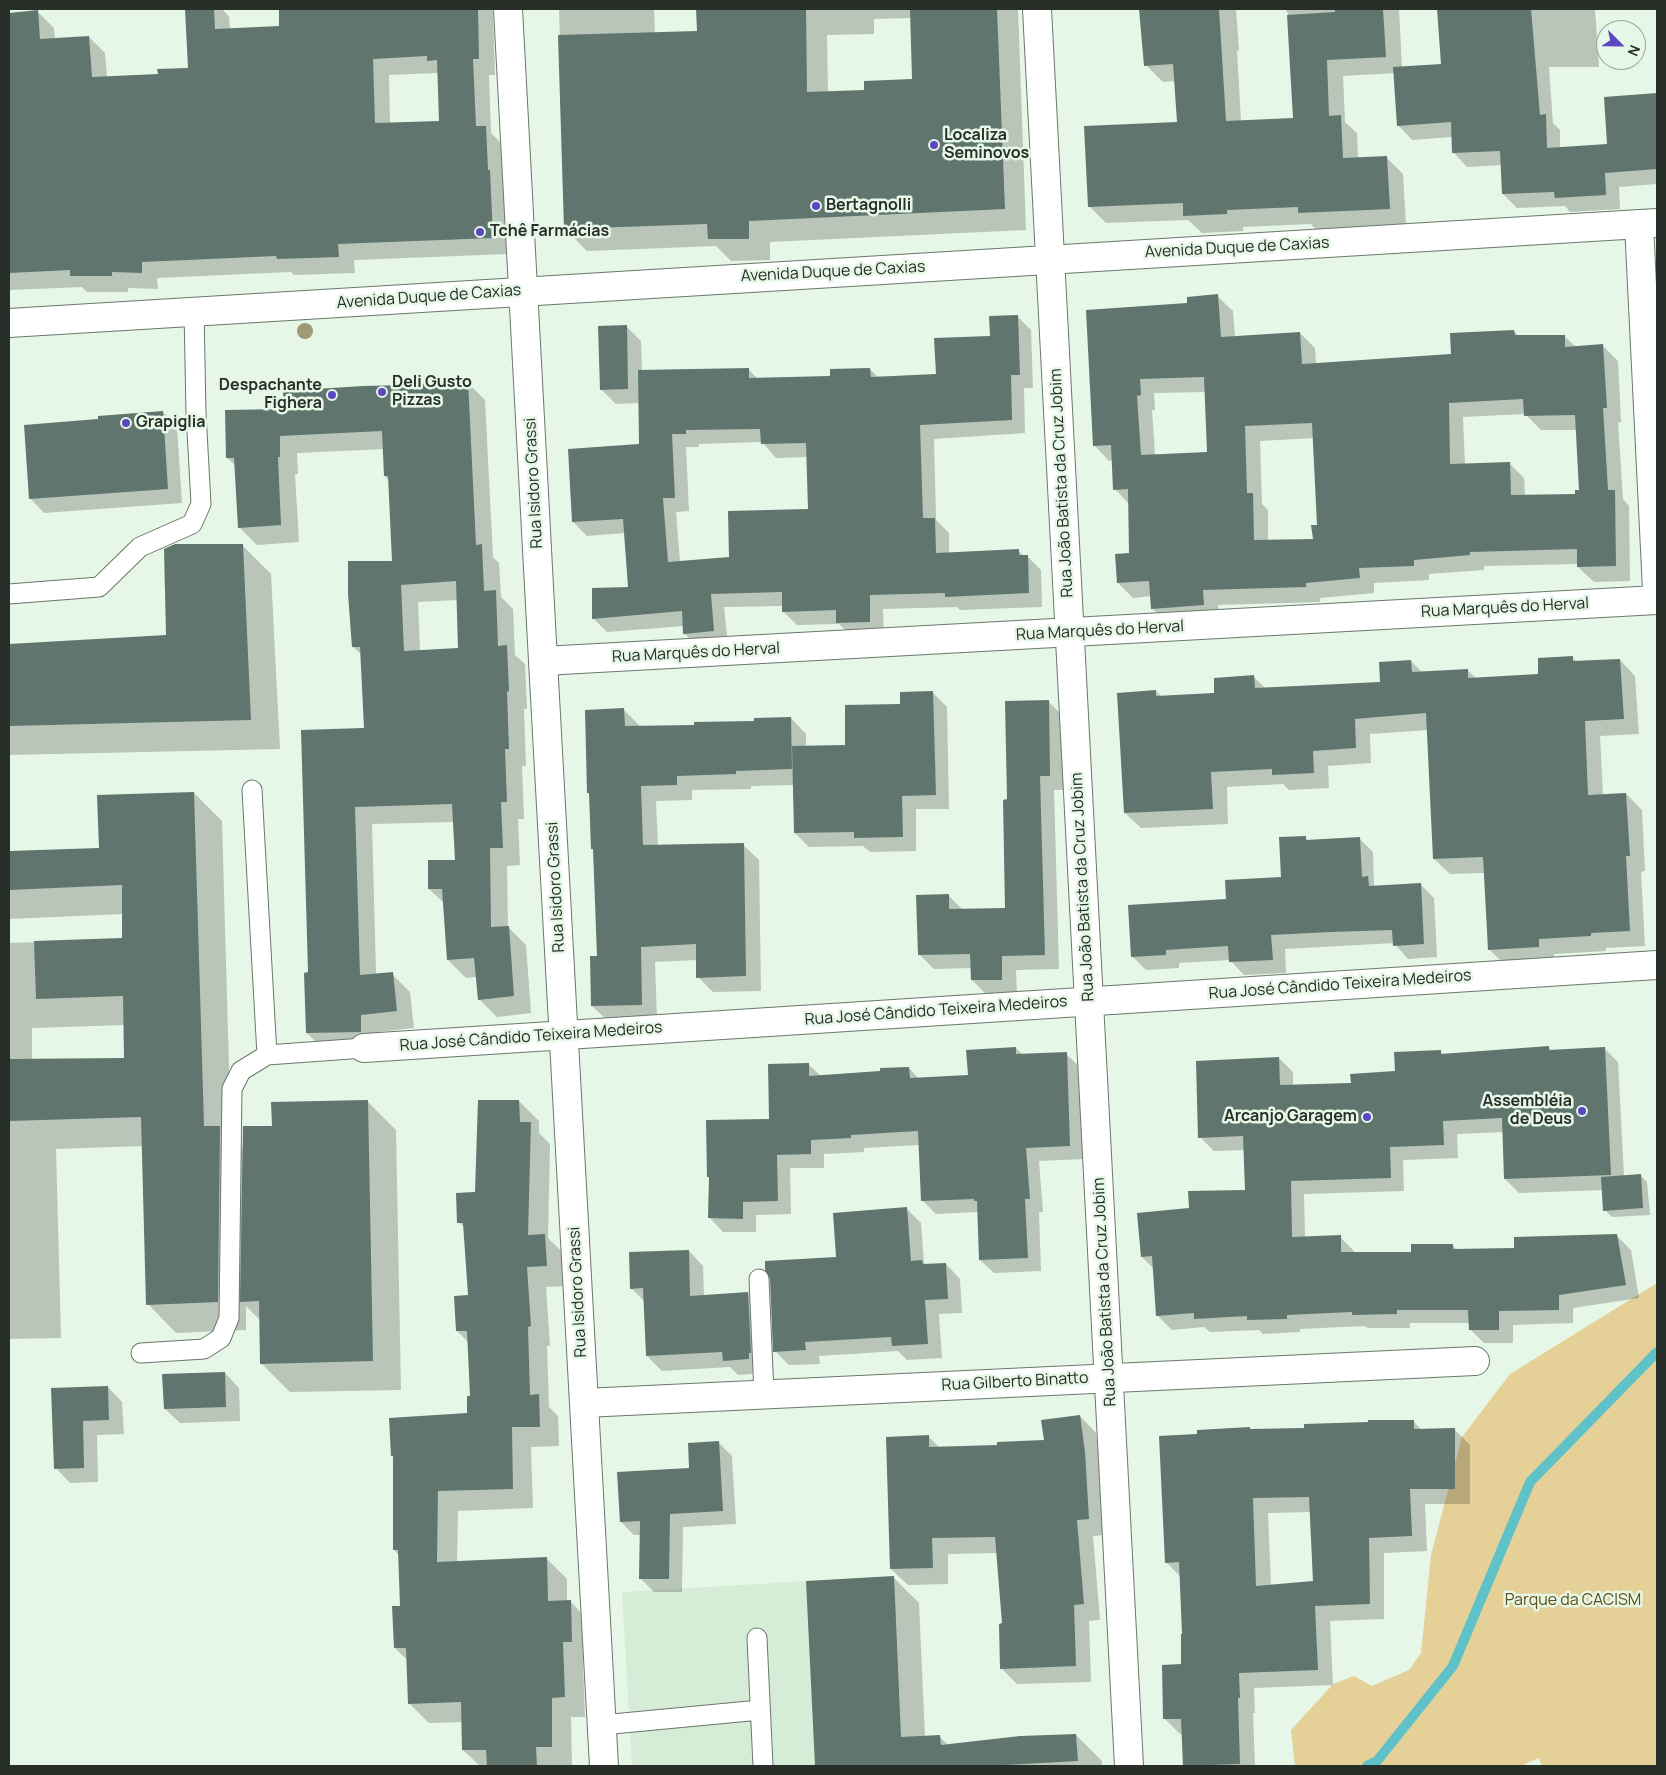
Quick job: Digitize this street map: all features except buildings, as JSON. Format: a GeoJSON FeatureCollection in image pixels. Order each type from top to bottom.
{"type":"FeatureCollection","features":[{"type":"Feature","properties":{"kind":"street","name":"Rua Isidoro Grassi"},"geometry":{"type":"LineString","coordinates":[[508,9],[604,1766]]}},
{"type":"Feature","properties":{"kind":"street","name":"Rua João Batista da Cruz Jobim"},"geometry":{"type":"LineString","coordinates":[[1037,9],[1129,1766]]}},
{"type":"Feature","properties":{"kind":"street","name":"Avenida Duque de Caxias"},"geometry":{"type":"LineString","coordinates":[[9,323],[1648,223]]}},
{"type":"Feature","properties":{"kind":"street"},"geometry":{"type":"LineString","coordinates":[[1648,223],[1657,590]]}},
{"type":"Feature","properties":{"kind":"street","name":"Rua Marquês do Herval"},"geometry":{"type":"LineString","coordinates":[[544,661],[1657,600]]}},
{"type":"Feature","properties":{"kind":"street","name":"Rua José Cândido Teixeira Medeiros"},"geometry":{"type":"LineString","coordinates":[[364,1048],[1657,965]]}},
{"type":"Feature","properties":{"kind":"street","name":"Rua Gilberto Binatto"},"geometry":{"type":"LineString","coordinates":[[584,1402],[1475,1361]]}},
{"type":"Feature","properties":{"kind":"lane"},"geometry":{"type":"LineString","coordinates":[[9,594],[99,587],[140,547],[192,524],[201,504],[196,412],[194,311]]}},
{"type":"Feature","properties":{"kind":"lane"},"geometry":{"type":"LineString","coordinates":[[252,790],[267,1054]]}},
{"type":"Feature","properties":{"kind":"lane"},"geometry":{"type":"LineString","coordinates":[[141,1352],[204,1349],[221,1338],[229,1318],[232,1088],[241,1071],[267,1054],[364,1048]]}},
{"type":"Feature","properties":{"kind":"lane"},"geometry":{"type":"LineString","coordinates":[[759,1279],[764,1394]]}},
{"type":"Feature","properties":{"kind":"lane"},"geometry":{"type":"LineString","coordinates":[[757,1638],[763,1766]]}},
{"type":"Feature","properties":{"kind":"lane"},"geometry":{"type":"LineString","coordinates":[[602,1725],[760,1710]]}},
{"type":"Feature","properties":{"kind":"shaded area"},"geometry":{"type":"Polygon","coordinates":[[[894,1576],[902,1766],[632,1766],[622,1592],[894,1576]]]}},
{"type":"Feature","properties":{"kind":"green space","name":"Parque da CACISM"},"geometry":{"type":"Polygon","coordinates":[[[1657,1283],[1657,1766],[1542,1766],[1539,1758],[1521,1766],[1295,1766],[1291,1730],[1333,1684],[1354,1676],[1372,1686],[1409,1670],[1421,1653],[1431,1555],[1462,1437],[1510,1374],[1657,1283]]]}},
{"type":"Feature","properties":{"kind":"waterway"},"geometry":{"type":"LineString","coordinates":[[1367,1766],[1377,1761],[1453,1666],[1530,1482],[1657,1352]]}},
{"type":"Feature","properties":{"kind":"place","name":"Localiza Seminovos"},"geometry":{"type":"Point","coordinates":[934,145]}},
{"type":"Feature","properties":{"kind":"place","name":"Bertagnolli"},"geometry":{"type":"Point","coordinates":[816,206]}},
{"type":"Feature","properties":{"kind":"place","name":"Tchê Farmácias"},"geometry":{"type":"Point","coordinates":[480,232]}},
{"type":"Feature","properties":{"kind":"place","name":"Deli Gusto Pizzas"},"geometry":{"type":"Point","coordinates":[382,392]}},
{"type":"Feature","properties":{"kind":"place","name":"Despachante Fighera"},"geometry":{"type":"Point","coordinates":[332,395]}},
{"type":"Feature","properties":{"kind":"place","name":"Grapiglia"},"geometry":{"type":"Point","coordinates":[126,423]}},
{"type":"Feature","properties":{"kind":"place","name":"Assembléia de Deus"},"geometry":{"type":"Point","coordinates":[1582,1111]}},
{"type":"Feature","properties":{"kind":"place","name":"Arcanjo Garagem"},"geometry":{"type":"Point","coordinates":[1367,1117]}}]}
